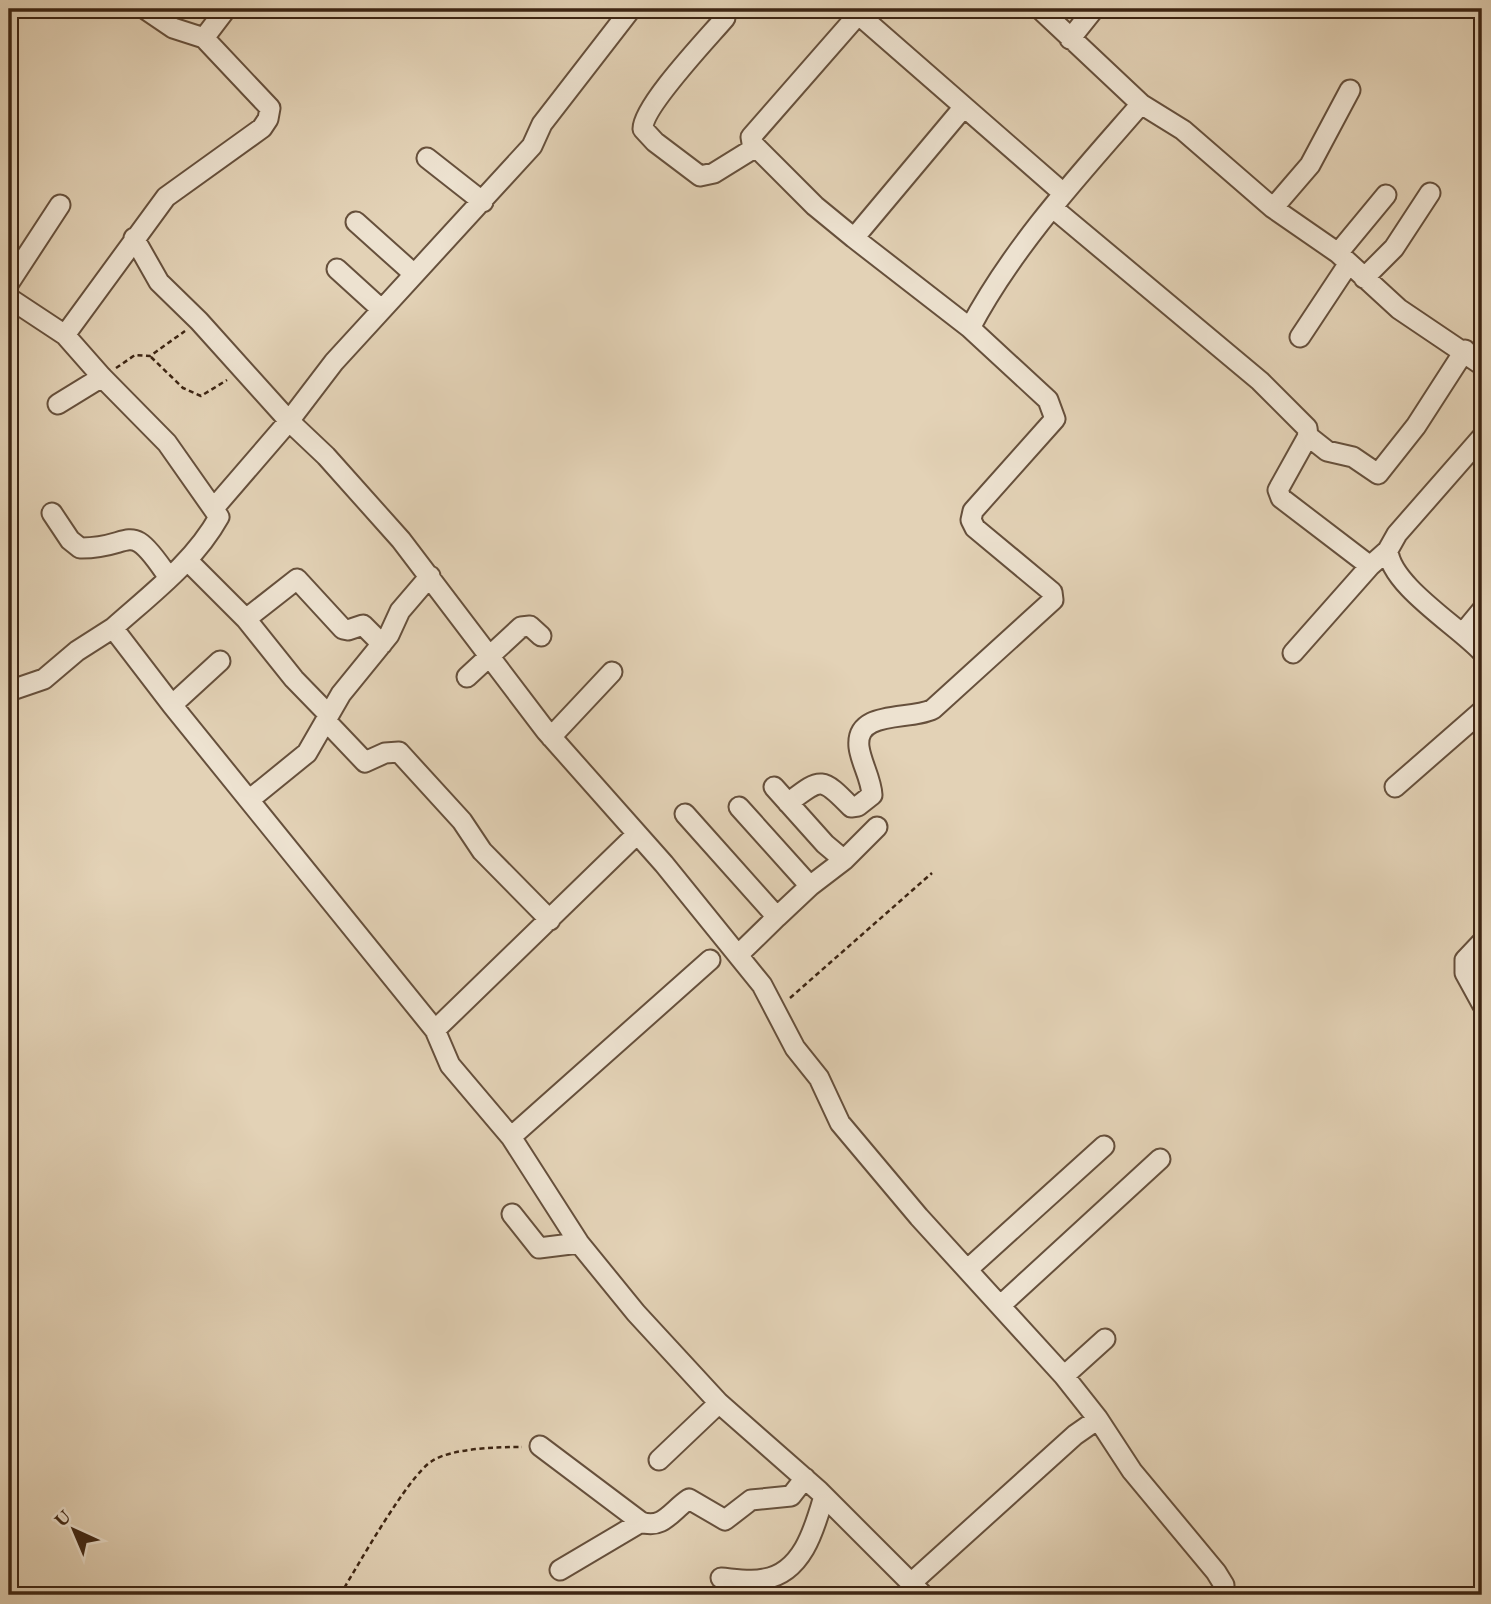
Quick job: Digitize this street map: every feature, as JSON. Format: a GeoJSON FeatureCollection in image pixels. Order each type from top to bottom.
{"type":"FeatureCollection","features":[{"type":"Feature","properties":{"kind":"street"},"geometry":{"type":"LineString","coordinates":[[65,335],[166,197],[262,128],[268,119],[270,108],[204,38],[173,27],[145,9]]}},
{"type":"Feature","properties":{"kind":"street"},"geometry":{"type":"LineString","coordinates":[[204,38],[226,9]]}},
{"type":"Feature","properties":{"kind":"street"},"geometry":{"type":"LineString","coordinates":[[214,508],[289,421],[334,362],[532,146],[542,124],[631,9]]}},
{"type":"Feature","properties":{"kind":"street"},"geometry":{"type":"LineString","coordinates":[[724,9],[726,18],[679,70],[645,117],[643,129],[655,142],[700,176],[714,173],[756,147]]}},
{"type":"Feature","properties":{"kind":"street"},"geometry":{"type":"LineString","coordinates":[[1040,9],[1141,104],[1183,130],[1273,208],[1344,258],[1399,309],[1465,350],[1482,365]]}},
{"type":"Feature","properties":{"kind":"street"},"geometry":{"type":"LineString","coordinates":[[1070,39],[1094,9]]}},
{"type":"Feature","properties":{"kind":"street"},"geometry":{"type":"LineString","coordinates":[[788,803],[815,783],[822,782],[829,784],[851,807],[870,798],[872,790],[859,746],[860,733],[867,724],[883,718],[921,716],[933,709],[1053,600],[1052,592],[975,528],[971,520],[973,511],[1055,419],[1048,400],[971,328],[854,239],[756,147],[751,137],[860,12],[1058,201],[1260,381],[1307,428],[1308,436],[1278,494],[1370,566]]}},
{"type":"Feature","properties":{"kind":"street"},"geometry":{"type":"LineString","coordinates":[[1273,208],[1310,164],[1350,90]]}},
{"type":"Feature","properties":{"kind":"street"},"geometry":{"type":"LineString","coordinates":[[971,328],[988,295],[1058,201],[1141,104]]}},
{"type":"Feature","properties":{"kind":"street"},"geometry":{"type":"LineString","coordinates":[[854,239],[963,108]]}},
{"type":"Feature","properties":{"kind":"street"},"geometry":{"type":"LineString","coordinates":[[428,158],[483,202]]}},
{"type":"Feature","properties":{"kind":"street"},"geometry":{"type":"LineString","coordinates":[[1364,278],[1394,248],[1430,193]]}},
{"type":"Feature","properties":{"kind":"street"},"geometry":{"type":"LineString","coordinates":[[1300,337],[1344,258],[1386,195]]}},
{"type":"Feature","properties":{"kind":"street"},"geometry":{"type":"LineString","coordinates":[[9,282],[60,205]]}},
{"type":"Feature","properties":{"kind":"street"},"geometry":{"type":"LineString","coordinates":[[356,222],[414,274]]}},
{"type":"Feature","properties":{"kind":"street"},"geometry":{"type":"LineString","coordinates":[[134,238],[159,282],[363,496],[430,576],[551,737],[664,864],[738,955],[777,1009],[795,1048],[825,1088],[840,1123],[1064,1376],[1222,1592]]}},
{"type":"Feature","properties":{"kind":"street"},"geometry":{"type":"LineString","coordinates":[[337,269],[381,309]]}},
{"type":"Feature","properties":{"kind":"street"},"geometry":{"type":"LineString","coordinates":[[9,298],[65,335],[167,443],[219,517],[209,537],[188,561],[113,628],[77,651],[44,679],[9,691]]}},
{"type":"Feature","properties":{"kind":"street"},"geometry":{"type":"LineString","coordinates":[[1308,436],[1327,451],[1353,457],[1378,474],[1416,426],[1465,350]]}},
{"type":"Feature","properties":{"kind":"street"},"geometry":{"type":"LineString","coordinates":[[58,404],[102,377]]}},
{"type":"Feature","properties":{"kind":"street"},"geometry":{"type":"LineString","coordinates":[[1293,653],[1370,566],[1388,550],[1397,534],[1482,437]]}},
{"type":"Feature","properties":{"kind":"street"},"geometry":{"type":"LineString","coordinates":[[52,513],[69,540],[80,548],[100,547],[129,538],[139,541],[169,578]]}},
{"type":"Feature","properties":{"kind":"street"},"geometry":{"type":"LineString","coordinates":[[1388,550],[1391,566],[1412,589],[1482,652]]}},
{"type":"Feature","properties":{"kind":"street"},"geometry":{"type":"LineString","coordinates":[[188,561],[246,619],[366,762],[385,753],[399,752],[462,821],[482,851],[550,920]]}},
{"type":"Feature","properties":{"kind":"street"},"geometry":{"type":"LineString","coordinates":[[249,800],[307,753],[341,694],[382,644],[400,611],[430,576]]}},
{"type":"Feature","properties":{"kind":"street"},"geometry":{"type":"LineString","coordinates":[[246,619],[297,579],[343,629],[363,625],[382,644]]}},
{"type":"Feature","properties":{"kind":"street"},"geometry":{"type":"LineString","coordinates":[[1463,633],[1482,610]]}},
{"type":"Feature","properties":{"kind":"street"},"geometry":{"type":"LineString","coordinates":[[467,677],[489,653],[526,624],[541,635]]}},
{"type":"Feature","properties":{"kind":"street"},"geometry":{"type":"LineString","coordinates":[[113,628],[435,1030],[450,1065],[511,1137],[579,1243],[636,1313],[719,1403],[805,1478],[916,1589],[1075,1434],[1098,1419]]}},
{"type":"Feature","properties":{"kind":"street"},"geometry":{"type":"LineString","coordinates":[[172,705],[220,661]]}},
{"type":"Feature","properties":{"kind":"street"},"geometry":{"type":"LineString","coordinates":[[551,737],[612,672]]}},
{"type":"Feature","properties":{"kind":"street"},"geometry":{"type":"LineString","coordinates":[[1395,787],[1482,711]]}},
{"type":"Feature","properties":{"kind":"street"},"geometry":{"type":"LineString","coordinates":[[774,787],[844,860]]}},
{"type":"Feature","properties":{"kind":"street"},"geometry":{"type":"LineString","coordinates":[[739,807],[810,886]]}},
{"type":"Feature","properties":{"kind":"street"},"geometry":{"type":"LineString","coordinates":[[685,814],[777,917]]}},
{"type":"Feature","properties":{"kind":"street"},"geometry":{"type":"LineString","coordinates":[[738,955],[877,827]]}},
{"type":"Feature","properties":{"kind":"street"},"geometry":{"type":"LineString","coordinates":[[435,1030],[636,835]]}},
{"type":"Feature","properties":{"kind":"street"},"geometry":{"type":"LineString","coordinates":[[1482,942],[1470,951],[1465,960],[1465,973],[1482,1004]]}},
{"type":"Feature","properties":{"kind":"street"},"geometry":{"type":"LineString","coordinates":[[511,1137],[710,960]]}},
{"type":"Feature","properties":{"kind":"street"},"geometry":{"type":"LineString","coordinates":[[968,1269],[1104,1146]]}},
{"type":"Feature","properties":{"kind":"street"},"geometry":{"type":"LineString","coordinates":[[1001,1305],[1160,1159]]}},
{"type":"Feature","properties":{"kind":"street"},"geometry":{"type":"LineString","coordinates":[[512,1214],[539,1248],[579,1243]]}},
{"type":"Feature","properties":{"kind":"street"},"geometry":{"type":"LineString","coordinates":[[1064,1376],[1105,1339]]}},
{"type":"Feature","properties":{"kind":"street"},"geometry":{"type":"LineString","coordinates":[[659,1460],[719,1403]]}},
{"type":"Feature","properties":{"kind":"street"},"geometry":{"type":"LineString","coordinates":[[540,1446],[641,1522],[656,1526],[689,1499],[725,1520],[751,1500],[791,1496],[805,1478]]}},
{"type":"Feature","properties":{"kind":"street"},"geometry":{"type":"LineString","coordinates":[[721,1578],[762,1580],[773,1577],[793,1562],[804,1551],[824,1496]]}},
{"type":"Feature","properties":{"kind":"street"},"geometry":{"type":"LineString","coordinates":[[560,1570],[641,1522]]}},
{"type":"Feature","properties":{"kind":"path"},"geometry":{"type":"LineString","coordinates":[[102,377],[135,355],[150,356],[199,321]]}},
{"type":"Feature","properties":{"kind":"path"},"geometry":{"type":"LineString","coordinates":[[150,356],[183,388],[201,396],[241,370]]}},
{"type":"Feature","properties":{"kind":"path"},"geometry":{"type":"LineString","coordinates":[[777,1009],[932,873]]}},
{"type":"Feature","properties":{"kind":"path"},"geometry":{"type":"LineString","coordinates":[[340,1595],[427,1464],[438,1457],[492,1447],[540,1446]]}}]}
